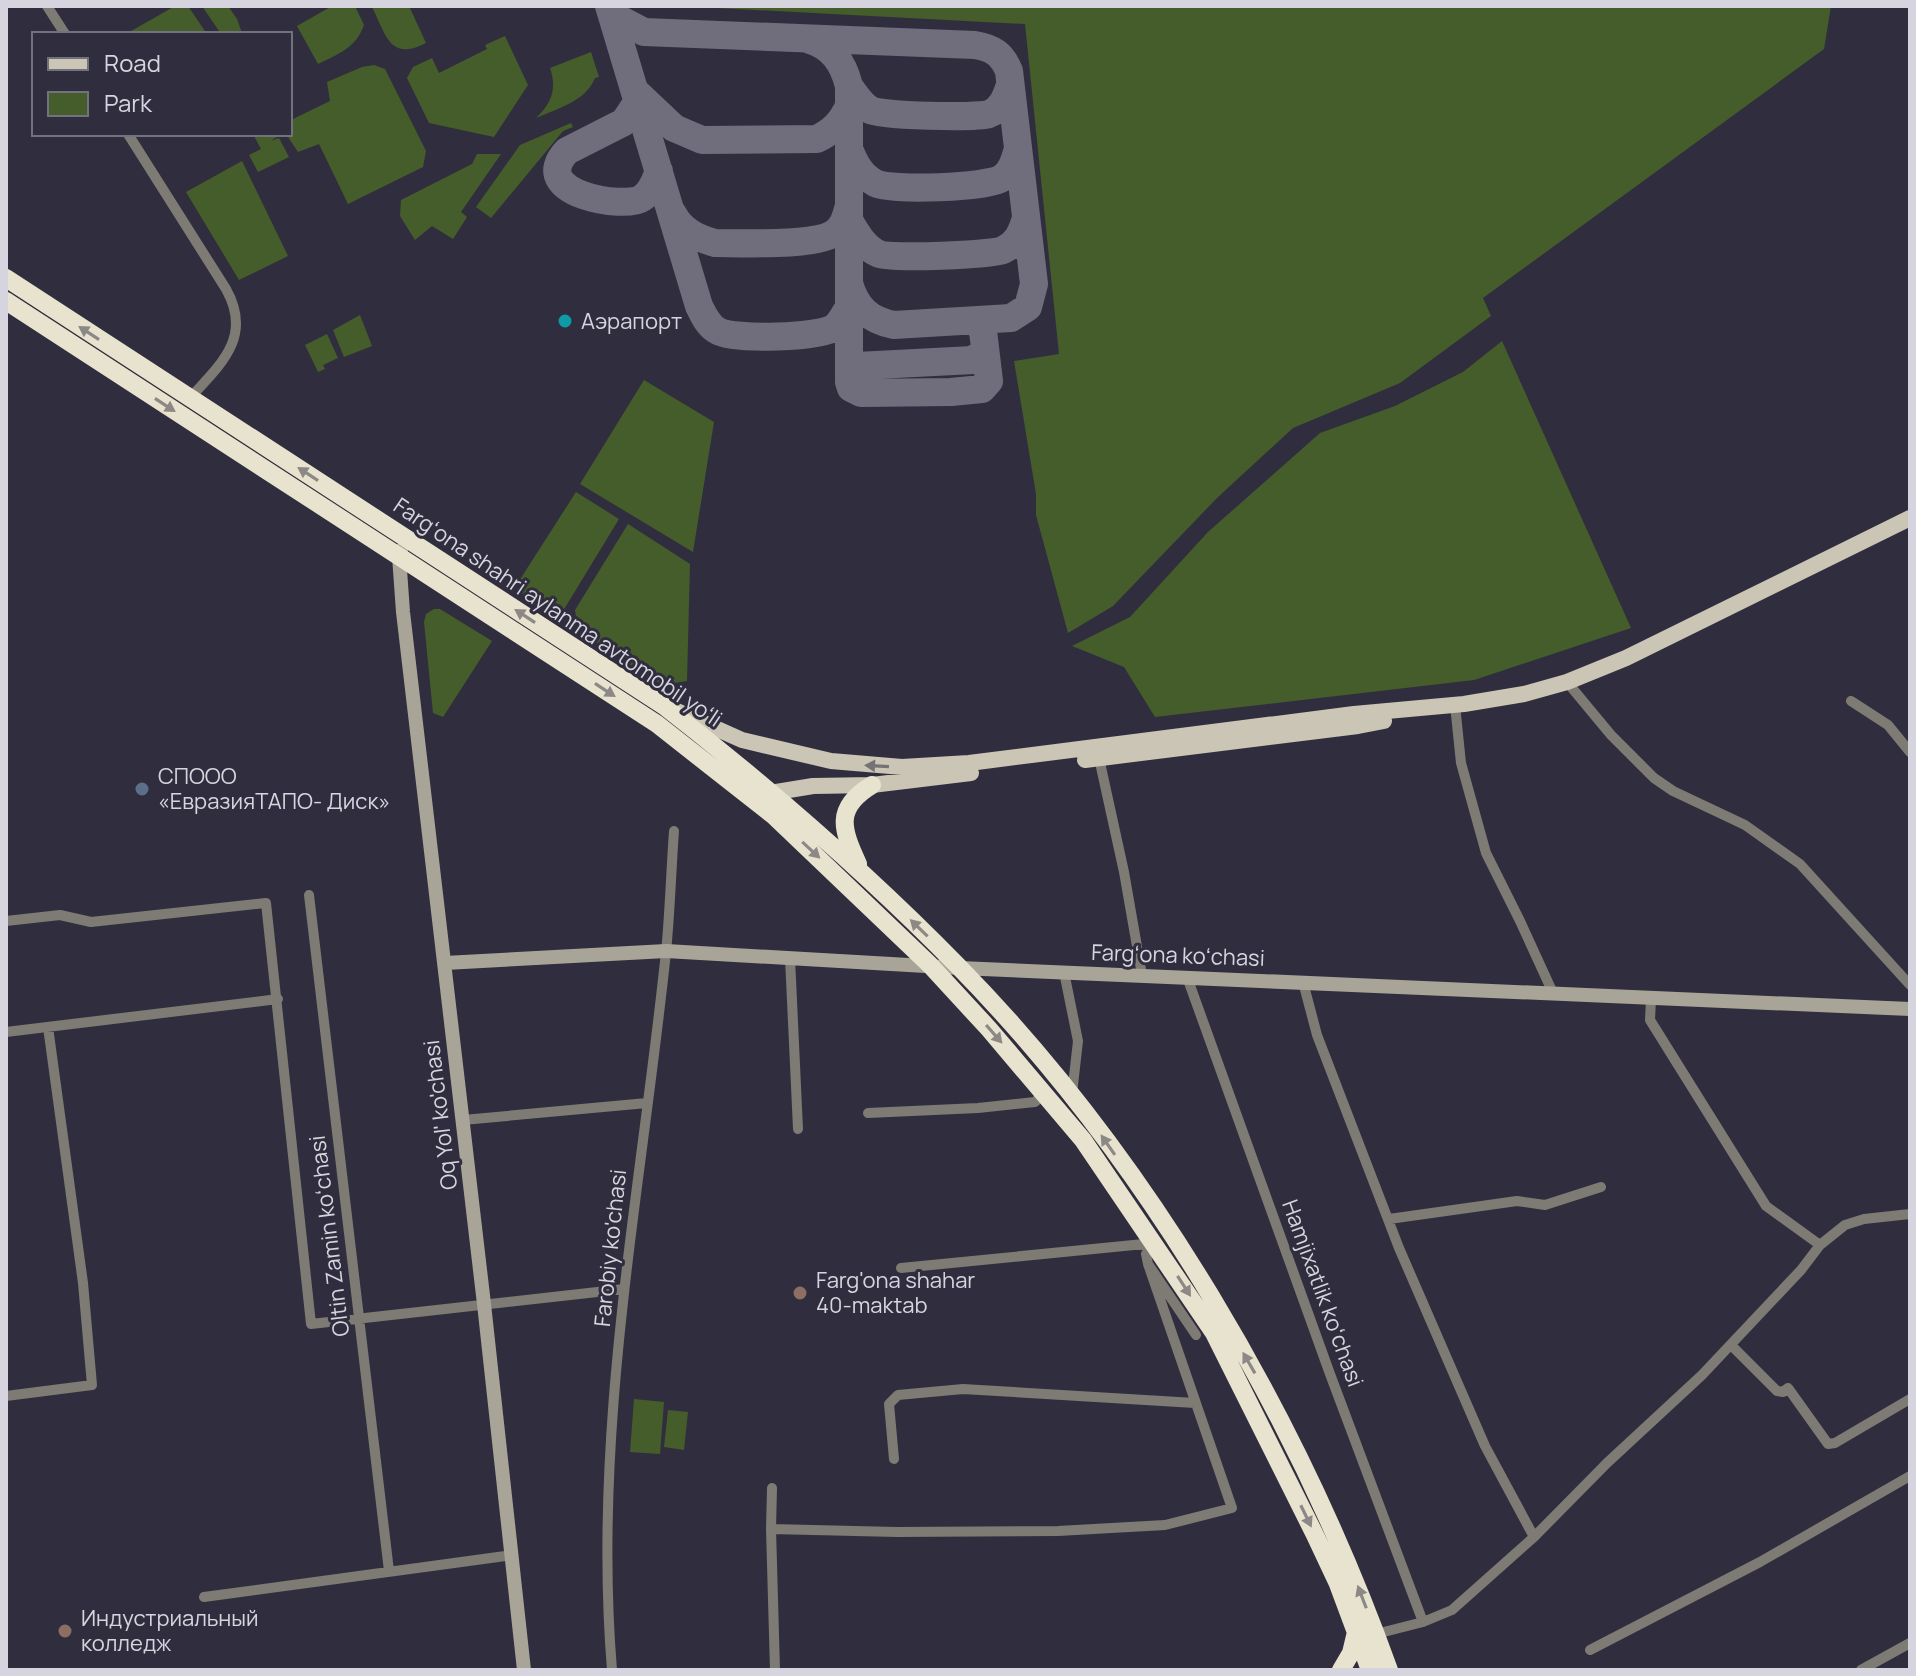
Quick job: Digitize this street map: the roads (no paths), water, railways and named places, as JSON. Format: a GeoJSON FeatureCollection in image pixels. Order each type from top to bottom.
{"type":"FeatureCollection","features":[{"type":"Feature","properties":{"kind":"highway","name":"Fargʻona shahri aylanma avtomobil yoʻli"},"geometry":{"type":"LineString","coordinates":[[6,278],[189,399],[657,724],[774,816],[930,965],[1083,1140],[1214,1333],[1314,1533],[1370,1670]]}},
{"type":"Feature","properties":{"kind":"highway","name":"Fargʻona shahri aylanma avtomobil yoʻli"},"geometry":{"type":"LineString","coordinates":[[6,301],[664,706],[861,871],[960,968],[1072,1096],[1170,1233],[1255,1372],[1331,1527],[1389,1670]]}},
{"type":"Feature","properties":{"kind":"highway"},"geometry":{"type":"LineString","coordinates":[[861,871],[843,822],[845,811],[858,793],[872,785]]}},
{"type":"Feature","properties":{"kind":"highway"},"geometry":{"type":"LineString","coordinates":[[1341,1670],[1351,1653],[1356,1632]]}},
{"type":"Feature","properties":{"kind":"main road"},"geometry":{"type":"LineString","coordinates":[[751,800],[770,792],[813,786],[872,785],[1358,726],[1524,694],[1567,682],[1626,658],[1910,518]]}},
{"type":"Feature","properties":{"kind":"main road"},"geometry":{"type":"LineString","coordinates":[[664,706],[742,740],[831,761],[902,767],[969,763],[1354,714],[1455,705]]}},
{"type":"Feature","properties":{"kind":"street"},"geometry":{"type":"LineString","coordinates":[[47,6],[64,32]]}},
{"type":"Feature","properties":{"kind":"street"},"geometry":{"type":"LineString","coordinates":[[129,136],[226,289],[238,316],[231,348],[189,399]]}},
{"type":"Feature","properties":{"kind":"street","name":"Oq Yol' ko'chasi"},"geometry":{"type":"LineString","coordinates":[[402,547],[403,612],[524,1670]]}},
{"type":"Feature","properties":{"kind":"street"},"geometry":{"type":"LineString","coordinates":[[1567,682],[1611,735],[1654,778],[1673,791],[1745,825],[1800,864],[1910,985]]}},
{"type":"Feature","properties":{"kind":"street"},"geometry":{"type":"LineString","coordinates":[[1851,701],[1888,725],[1910,752]]}},
{"type":"Feature","properties":{"kind":"street"},"geometry":{"type":"LineString","coordinates":[[1455,705],[1461,763],[1486,853],[1553,993]]}},
{"type":"Feature","properties":{"kind":"street"},"geometry":{"type":"LineString","coordinates":[[1099,758],[1142,975]]}},
{"type":"Feature","properties":{"kind":"street","name":"Farobiy ko'chasi"},"geometry":{"type":"LineString","coordinates":[[612,1670],[606,1599],[609,1502],[624,1289],[666,951],[674,831]]}},
{"type":"Feature","properties":{"kind":"street","name":"Oltin Zamin koʻchasi"},"geometry":{"type":"LineString","coordinates":[[309,895],[389,1571]]}},
{"type":"Feature","properties":{"kind":"street"},"geometry":{"type":"LineString","coordinates":[[6,921],[60,915],[91,922],[266,903],[311,1324],[624,1289]]}},
{"type":"Feature","properties":{"kind":"street","name":"Fargʻona koʻchasi"},"geometry":{"type":"LineString","coordinates":[[445,963],[666,951],[960,968],[1910,1009]]}},
{"type":"Feature","properties":{"kind":"street"},"geometry":{"type":"LineString","coordinates":[[790,958],[798,1129]]}},
{"type":"Feature","properties":{"kind":"street"},"geometry":{"type":"LineString","coordinates":[[1064,972],[1078,1041],[1072,1096]]}},
{"type":"Feature","properties":{"kind":"street","name":"Hamjixatlik koʻchasi"},"geometry":{"type":"LineString","coordinates":[[1187,977],[1423,1622]]}},
{"type":"Feature","properties":{"kind":"street"},"geometry":{"type":"LineString","coordinates":[[1303,982],[1317,1035],[1456,1383],[1485,1446],[1534,1537]]}},
{"type":"Feature","properties":{"kind":"street"},"geometry":{"type":"LineString","coordinates":[[6,1032],[278,999]]}},
{"type":"Feature","properties":{"kind":"street"},"geometry":{"type":"LineString","coordinates":[[1651,999],[1650,1020],[1766,1206],[1820,1245]]}},
{"type":"Feature","properties":{"kind":"street"},"geometry":{"type":"LineString","coordinates":[[6,1396],[92,1385],[83,1283],[48,1027]]}},
{"type":"Feature","properties":{"kind":"street"},"geometry":{"type":"LineString","coordinates":[[868,1113],[992,1107],[1035,1102],[1044,1093]]}},
{"type":"Feature","properties":{"kind":"street"},"geometry":{"type":"LineString","coordinates":[[463,1120],[647,1103]]}},
{"type":"Feature","properties":{"kind":"street"},"geometry":{"type":"LineString","coordinates":[[1389,1219],[1517,1201],[1545,1205],[1601,1187]]}},
{"type":"Feature","properties":{"kind":"street"},"geometry":{"type":"LineString","coordinates":[[1376,1634],[1423,1622],[1452,1610],[1534,1537],[1731,1345],[1820,1245],[1845,1225],[1864,1219],[1910,1214]]}},
{"type":"Feature","properties":{"kind":"street"},"geometry":{"type":"LineString","coordinates":[[771,1529],[1058,1531],[1165,1525],[1232,1508],[1148,1264],[1146,1254],[1154,1243]]}},
{"type":"Feature","properties":{"kind":"street"},"geometry":{"type":"LineString","coordinates":[[901,1268],[1154,1243]]}},
{"type":"Feature","properties":{"kind":"street"},"geometry":{"type":"LineString","coordinates":[[1148,1264],[1196,1335]]}},
{"type":"Feature","properties":{"kind":"street"},"geometry":{"type":"LineString","coordinates":[[1731,1345],[1777,1391],[1783,1392],[1788,1388],[1828,1444],[1835,1443],[1910,1399]]}},
{"type":"Feature","properties":{"kind":"street"},"geometry":{"type":"LineString","coordinates":[[894,1459],[889,1404],[898,1395],[963,1389],[1195,1403]]}},
{"type":"Feature","properties":{"kind":"street"},"geometry":{"type":"LineString","coordinates":[[1590,1650],[1760,1562],[1910,1476]]}},
{"type":"Feature","properties":{"kind":"street"},"geometry":{"type":"LineString","coordinates":[[772,1488],[775,1670]]}},
{"type":"Feature","properties":{"kind":"street"},"geometry":{"type":"LineString","coordinates":[[204,1597],[513,1555]]}},
{"type":"Feature","properties":{"kind":"street"},"geometry":{"type":"LineString","coordinates":[[1861,1670],[1910,1643]]}},
{"type":"Feature","properties":{"kind":"place","name":"Аэрапорт"},"geometry":{"type":"Point","coordinates":[565,321]}},
{"type":"Feature","properties":{"kind":"place","name":"СПООО «ЕвразияТАПО- Диск»"},"geometry":{"type":"Point","coordinates":[142,789]}},
{"type":"Feature","properties":{"kind":"place","name":"Farg'ona shahar 40-maktab"},"geometry":{"type":"Point","coordinates":[800,1293]}},
{"type":"Feature","properties":{"kind":"place","name":"Индустриальный колледж"},"geometry":{"type":"Point","coordinates":[65,1631]}}]}
